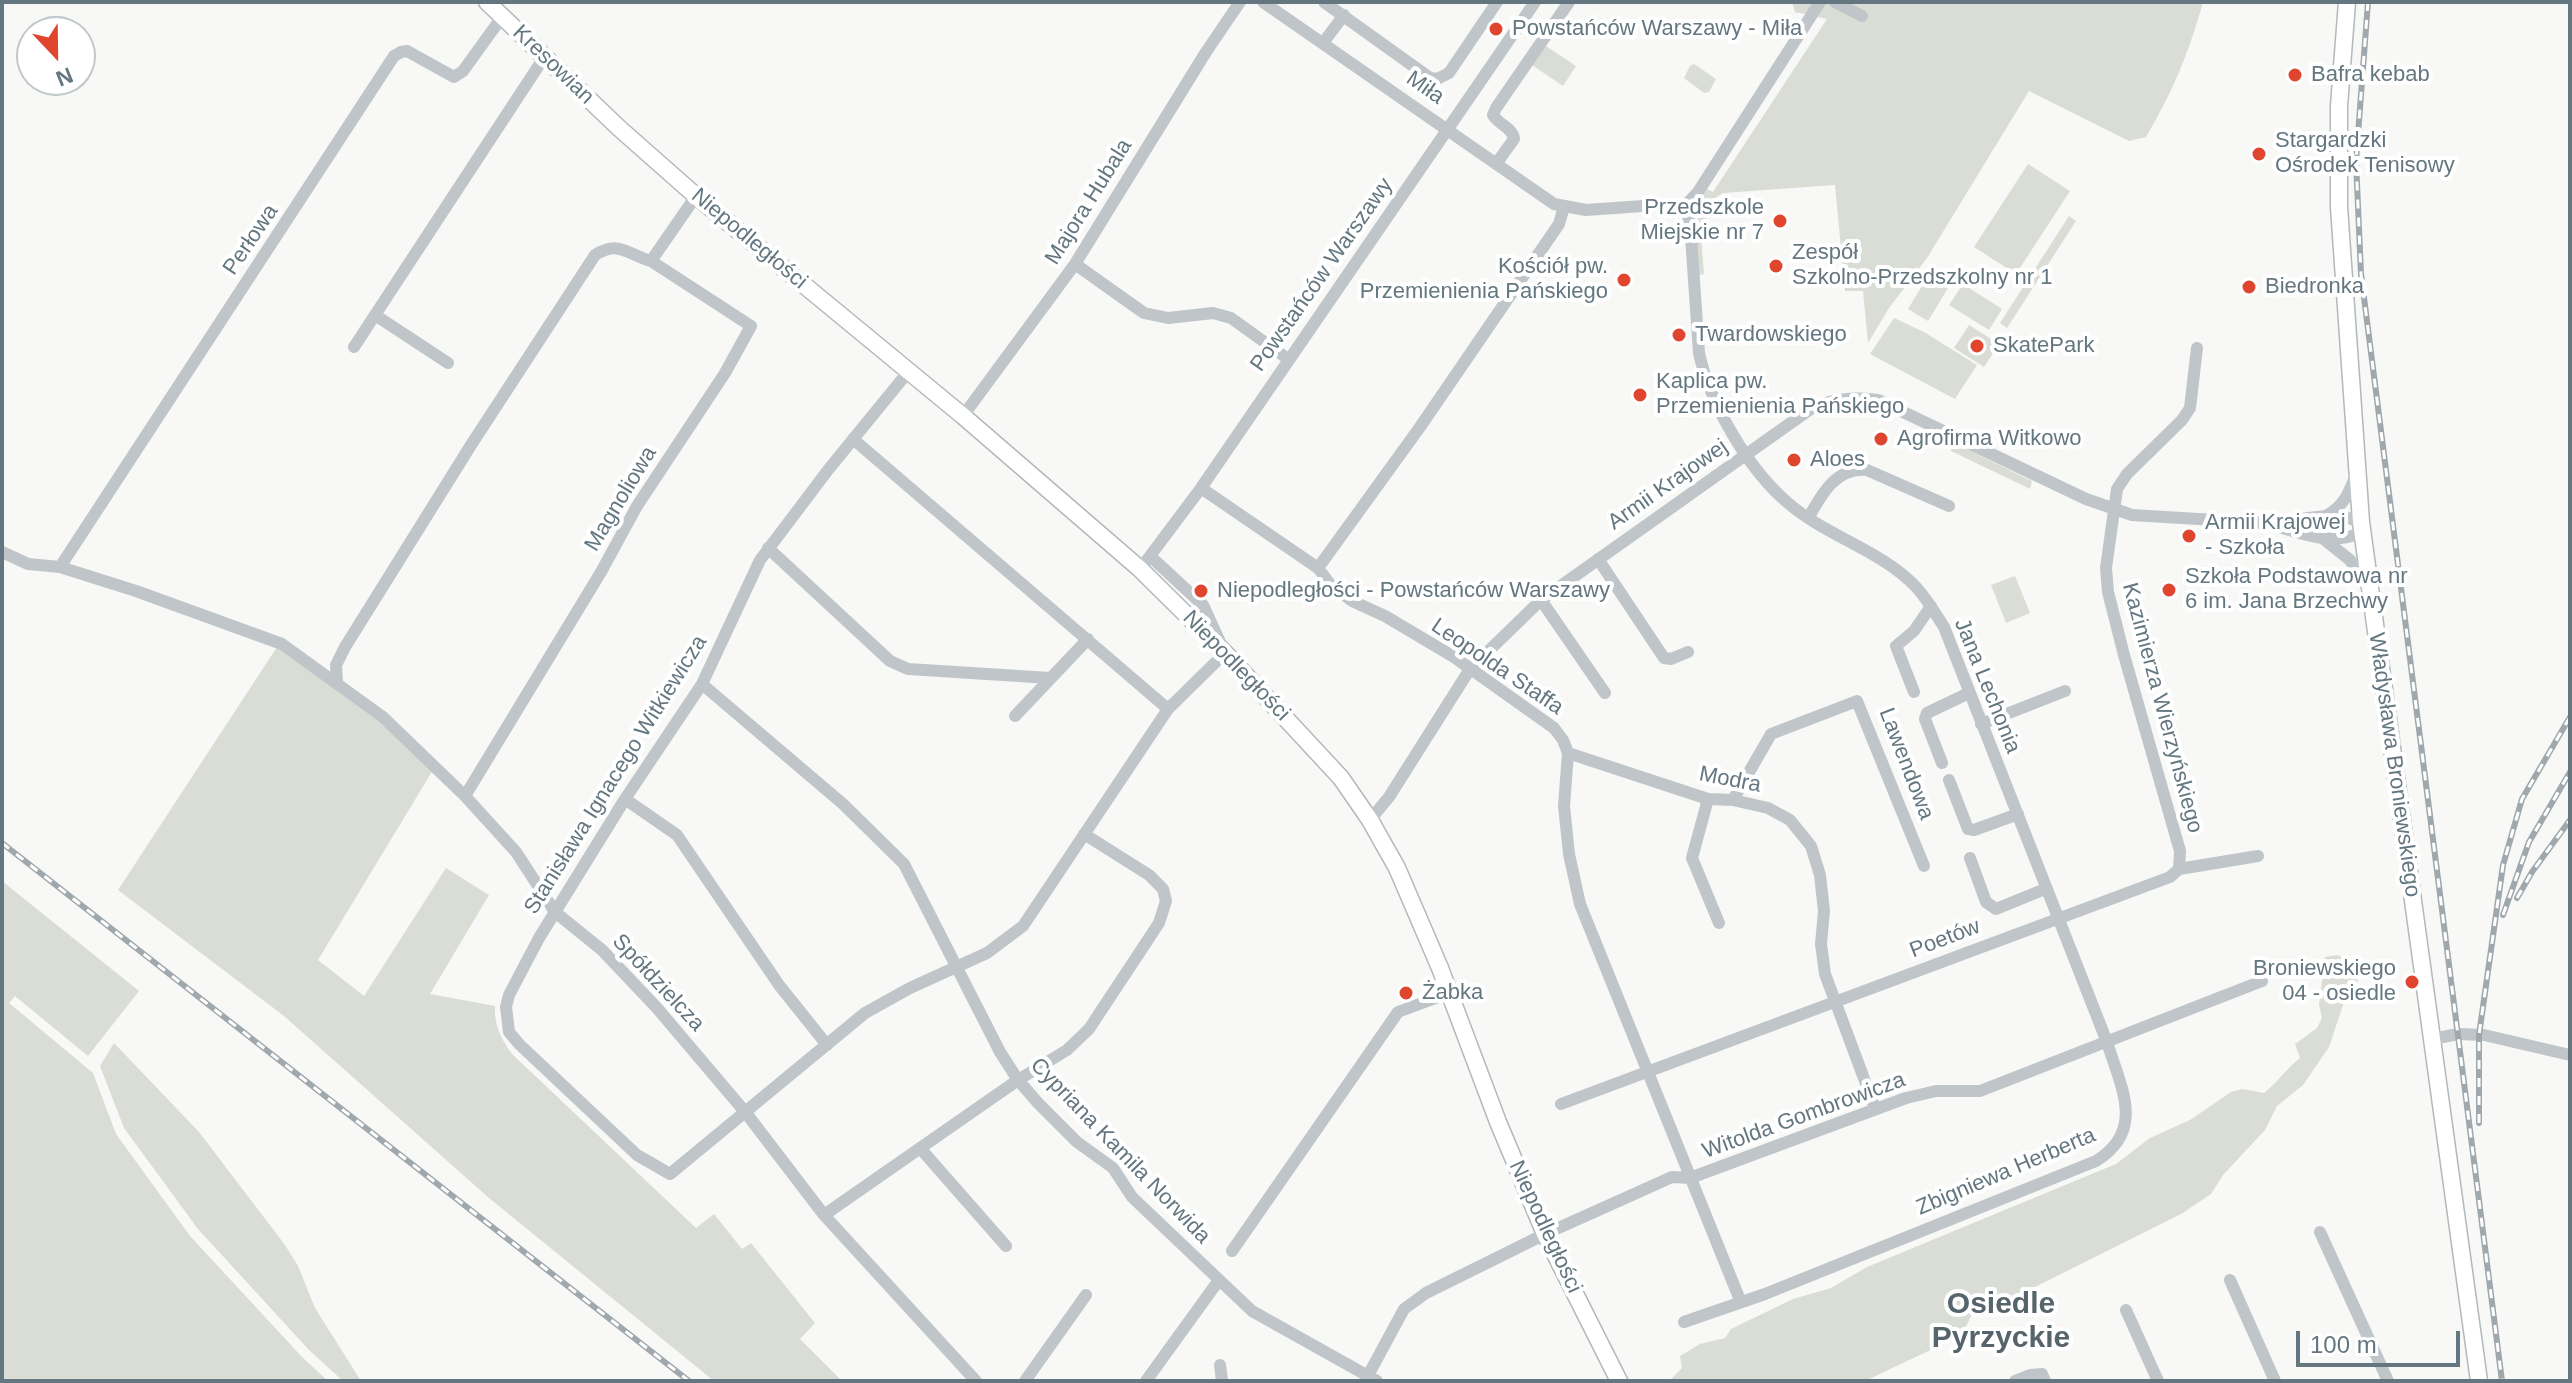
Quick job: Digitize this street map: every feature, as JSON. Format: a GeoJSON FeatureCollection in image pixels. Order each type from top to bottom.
{"type":"FeatureCollection","features":[{"type":"Feature","properties":{"kind":"street","name":"Kresowian"},"geometry":{"type":"LineString","coordinates":[[487,2],[619,128]]}},
{"type":"Feature","properties":{"kind":"street","name":"Majora Hubala"},"geometry":{"type":"LineString","coordinates":[[963,416],[1075,264],[1240,2]]}},
{"type":"Feature","properties":{"kind":"street","name":"Miła"},"geometry":{"type":"LineString","coordinates":[[1263,2],[1540,195],[1564,207]]}},
{"type":"Feature","properties":{"kind":"street"},"geometry":{"type":"LineString","coordinates":[[1324,2],[1430,78],[1437,79],[1449,73],[1497,2]]}},
{"type":"Feature","properties":{"kind":"street","name":"Powstańców Warszawy"},"geometry":{"type":"LineString","coordinates":[[1145,562],[1201,488],[1535,2]]}},
{"type":"Feature","properties":{"kind":"street"},"geometry":{"type":"LineString","coordinates":[[1496,164],[1514,139],[1512,131],[1493,115],[1496,108],[1569,2]]}},
{"type":"Feature","properties":{"kind":"street"},"geometry":{"type":"LineString","coordinates":[[1318,568],[1420,427],[1559,224],[1564,207],[1586,210],[1672,204],[1684,207],[1698,192],[1820,2]]}},
{"type":"Feature","properties":{"kind":"street"},"geometry":{"type":"LineString","coordinates":[[1835,2],[1862,16]]}},
{"type":"Feature","properties":{"kind":"street","name":"Władysława Broniewskiego"},"geometry":{"type":"LineString","coordinates":[[2347,2],[2339,106],[2339,207],[2362,527],[2479,1381]]}},
{"type":"Feature","properties":{"kind":"street"},"geometry":{"type":"LineString","coordinates":[[1323,43],[1344,15]]}},
{"type":"Feature","properties":{"kind":"street","name":"Perłowa"},"geometry":{"type":"LineString","coordinates":[[60,567],[394,56],[407,51],[454,77],[463,71],[502,17]]}},
{"type":"Feature","properties":{"kind":"street"},"geometry":{"type":"LineString","coordinates":[[354,347],[545,56]]}},
{"type":"Feature","properties":{"kind":"street","name":"Niepodległości"},"geometry":{"type":"LineString","coordinates":[[619,128],[908,372],[1145,562],[1225,653],[1318,751],[1370,820],[1397,868],[1545,1234],[1619,1381]]}},
{"type":"Feature","properties":{"kind":"street"},"geometry":{"type":"LineString","coordinates":[[651,261],[696,196]]}},
{"type":"Feature","properties":{"kind":"street","name":"Jana Lechonia"},"geometry":{"type":"LineString","coordinates":[[1684,207],[1690,222],[1696,328],[1702,371],[1715,401],[1746,455],[1789,505],[1892,568],[1914,585],[1931,606],[1944,627],[2057,918]]}},
{"type":"Feature","properties":{"kind":"street","name":"Magnoliowa"},"geometry":{"type":"LineString","coordinates":[[337,683],[336,665],[345,647],[595,255],[606,248],[618,246],[634,256],[651,261],[751,326],[725,373],[637,506],[601,572],[465,796]]}},
{"type":"Feature","properties":{"kind":"street"},"geometry":{"type":"LineString","coordinates":[[1075,264],[1144,313],[1168,318],[1199,313],[1231,318],[1288,359]]}},
{"type":"Feature","properties":{"kind":"street"},"geometry":{"type":"LineString","coordinates":[[375,315],[448,363]]}},
{"type":"Feature","properties":{"kind":"street","name":"Kazimierza Wierzyńskiego"},"geometry":{"type":"LineString","coordinates":[[2179,869],[2180,851],[2136,701],[2108,592],[2106,568],[2117,489],[2127,474],[2182,420],[2190,408],[2197,348]]}},
{"type":"Feature","properties":{"kind":"street","name":"Stanisława Ignacego Witkiewicza"},"geometry":{"type":"LineString","coordinates":[[746,1113],[670,1174],[637,1155],[545,1070],[509,1032],[505,1018],[509,995],[555,912],[625,799],[702,684],[768,548],[908,372]]}},
{"type":"Feature","properties":{"kind":"street","name":"Armii Krajowej"},"geometry":{"type":"LineString","coordinates":[[1370,820],[1389,797],[1470,669],[1541,600],[1825,402],[1861,398],[1878,400],[2086,499],[2132,515],[2265,523],[2326,516],[2345,517],[2362,527],[2340,540],[2325,540],[2265,523]]}},
{"type":"Feature","properties":{"kind":"street"},"geometry":{"type":"LineString","coordinates":[[853,439],[1168,709]]}},
{"type":"Feature","properties":{"kind":"street"},"geometry":{"type":"LineString","coordinates":[[1809,517],[1835,478],[1854,469],[1867,470],[1949,506]]}},
{"type":"Feature","properties":{"kind":"street"},"geometry":{"type":"LineString","coordinates":[[2326,516],[2337,510],[2348,495],[2357,472]]}},
{"type":"Feature","properties":{"kind":"street","name":"Leopolda Staffa"},"geometry":{"type":"LineString","coordinates":[[1201,488],[1318,568],[1330,584],[1352,601],[1385,616],[1470,669],[1554,728],[1568,753]]}},
{"type":"Feature","properties":{"kind":"street","name":"Armii Krajowej"},"geometry":{"type":"LineString","coordinates":[[2325,540],[2350,560],[2370,593]]}},
{"type":"Feature","properties":{"kind":"street"},"geometry":{"type":"LineString","coordinates":[[768,548],[890,661],[908,669],[1050,678]]}},
{"type":"Feature","properties":{"kind":"street","name":"Spółdzielcza"},"geometry":{"type":"LineString","coordinates":[[2,552],[28,564],[60,567],[136,591],[282,644],[383,717],[465,796],[516,852],[555,912],[611,959],[657,1008],[746,1113],[824,1215],[976,1381]]}},
{"type":"Feature","properties":{"kind":"street"},"geometry":{"type":"LineString","coordinates":[[1598,559],[1664,658],[1671,659],[1688,652]]}},
{"type":"Feature","properties":{"kind":"street"},"geometry":{"type":"LineString","coordinates":[[1541,600],[1605,693]]}},
{"type":"Feature","properties":{"kind":"street"},"geometry":{"type":"LineString","coordinates":[[1914,692],[1896,646],[1914,631],[1931,606]]}},
{"type":"Feature","properties":{"kind":"street"},"geometry":{"type":"LineString","coordinates":[[1015,716],[1088,639]]}},
{"type":"Feature","properties":{"kind":"street"},"geometry":{"type":"LineString","coordinates":[[746,1113],[865,1013],[1006,941],[1023,926],[1168,709],[1225,653]]}},
{"type":"Feature","properties":{"kind":"street","name":"Cypriana Kamila Norwida"},"geometry":{"type":"LineString","coordinates":[[702,684],[843,804],[904,864],[995,1042],[1018,1080],[1077,1142],[1113,1168],[1132,1197],[1252,1311],[1370,1379]]}},
{"type":"Feature","properties":{"kind":"street"},"geometry":{"type":"LineString","coordinates":[[1981,724],[2065,691]]}},
{"type":"Feature","properties":{"kind":"street"},"geometry":{"type":"LineString","coordinates":[[1942,763],[1925,719],[1927,713],[1969,693]]}},
{"type":"Feature","properties":{"kind":"street","name":"Lawendowa"},"geometry":{"type":"LineString","coordinates":[[1733,800],[1771,734],[1857,701],[1924,866]]}},
{"type":"Feature","properties":{"kind":"street"},"geometry":{"type":"LineString","coordinates":[[1568,753],[1564,806],[1569,854],[1580,904],[1740,1300]]}},
{"type":"Feature","properties":{"kind":"street","name":"Modra"},"geometry":{"type":"LineString","coordinates":[[1568,753],[1708,799],[1733,800],[1768,808],[1790,820],[1811,846],[1820,875],[1824,911],[1821,944],[1825,974],[1835,1003]]}},
{"type":"Feature","properties":{"kind":"street"},"geometry":{"type":"LineString","coordinates":[[1949,780],[1968,829],[1974,830],[2018,814]]}},
{"type":"Feature","properties":{"kind":"street"},"geometry":{"type":"LineString","coordinates":[[625,799],[677,835],[779,985],[827,1045]]}},
{"type":"Feature","properties":{"kind":"street"},"geometry":{"type":"LineString","coordinates":[[1708,799],[1692,858],[1719,923]]}},
{"type":"Feature","properties":{"kind":"street"},"geometry":{"type":"LineString","coordinates":[[824,1215],[1018,1080],[1067,1050],[1089,1029],[1159,923],[1166,901],[1163,889],[1149,875],[1084,834]]}},
{"type":"Feature","properties":{"kind":"street","name":"Poetów"},"geometry":{"type":"LineString","coordinates":[[1647,1071],[2170,877],[2179,869],[2258,856]]}},
{"type":"Feature","properties":{"kind":"street"},"geometry":{"type":"LineString","coordinates":[[1970,858],[1986,902],[1996,909],[2045,889]]}},
{"type":"Feature","properties":{"kind":"street","name":"Zbigniewa Herberta"},"geometry":{"type":"LineString","coordinates":[[1684,1322],[1740,1300],[1765,1294],[2103,1157],[2116,1145],[2128,1112],[2107,1042],[2057,918]]}},
{"type":"Feature","properties":{"kind":"street","name":"Witolda Gombrowicza"},"geometry":{"type":"LineString","coordinates":[[1370,1379],[1404,1309],[1426,1293],[1545,1234],[1672,1177],[1690,1178],[1875,1108],[1936,1091],[1980,1091],[2262,981]]}},
{"type":"Feature","properties":{"kind":"street"},"geometry":{"type":"LineString","coordinates":[[1232,1251],[1398,1012],[1449,993]]}},
{"type":"Feature","properties":{"kind":"street"},"geometry":{"type":"LineString","coordinates":[[1835,1003],[1875,1108]]}},
{"type":"Feature","properties":{"kind":"street"},"geometry":{"type":"LineString","coordinates":[[2433,1039],[2458,1034],[2484,1035],[2570,1055]]}},
{"type":"Feature","properties":{"kind":"street"},"geometry":{"type":"LineString","coordinates":[[1561,1104],[1647,1071]]}},
{"type":"Feature","properties":{"kind":"street"},"geometry":{"type":"LineString","coordinates":[[920,1148],[1006,1246]]}},
{"type":"Feature","properties":{"kind":"street"},"geometry":{"type":"LineString","coordinates":[[2320,1232],[2388,1381]]}},
{"type":"Feature","properties":{"kind":"street"},"geometry":{"type":"LineString","coordinates":[[1146,1381],[1219,1280]]}},
{"type":"Feature","properties":{"kind":"street"},"geometry":{"type":"LineString","coordinates":[[2230,1280],[2275,1381]]}},
{"type":"Feature","properties":{"kind":"street"},"geometry":{"type":"LineString","coordinates":[[1025,1381],[1086,1295]]}},
{"type":"Feature","properties":{"kind":"street"},"geometry":{"type":"LineString","coordinates":[[2126,1310],[2158,1381]]}},
{"type":"Feature","properties":{"kind":"street"},"geometry":{"type":"LineString","coordinates":[[1220,1365],[1222,1381]]}},
{"type":"Feature","properties":{"kind":"street"},"geometry":{"type":"LineString","coordinates":[[2015,1381],[2042,1374],[2045,1381]]}},
{"type":"Feature","properties":{"kind":"shaded area"},"geometry":{"type":"Polygon","coordinates":[[[1792,2],[2203,2],[2179,71],[2146,137],[2129,141],[2029,91],[1927,258],[1889,308],[1868,343],[1863,291],[1845,291],[1835,185],[1723,193],[1712,200],[1701,237],[1704,274],[1699,275],[1697,230],[1699,209],[1707,189],[1713,192],[1827,19],[1795,12],[1792,2]]]}},
{"type":"Feature","properties":{"kind":"shaded area"},"geometry":{"type":"Polygon","coordinates":[[[1546,46],[1576,66],[1563,86],[1532,65],[1546,46]]]}},
{"type":"Feature","properties":{"kind":"shaded area"},"geometry":{"type":"Polygon","coordinates":[[[1694,64],[1716,79],[1709,92],[1704,93],[1684,78],[1694,64]]]}},
{"type":"Feature","properties":{"kind":"shaded area"},"geometry":{"type":"Polygon","coordinates":[[[2028,164],[2070,191],[2016,274],[1974,247],[2028,164]]]}},
{"type":"Feature","properties":{"kind":"shaded area"},"geometry":{"type":"Polygon","coordinates":[[[2069,216],[2076,221],[2007,328],[2000,323],[2069,216]]]}},
{"type":"Feature","properties":{"kind":"shaded area"},"geometry":{"type":"Polygon","coordinates":[[[1934,266],[1954,278],[1928,321],[1908,309],[1934,266]]]}},
{"type":"Feature","properties":{"kind":"shaded area"},"geometry":{"type":"Polygon","coordinates":[[[1963,284],[2002,309],[1989,330],[1949,305],[1963,284]]]}},
{"type":"Feature","properties":{"kind":"shaded area"},"geometry":{"type":"Polygon","coordinates":[[[1894,318],[1924,332],[1977,365],[1955,399],[1870,354],[1894,318]]]}},
{"type":"Feature","properties":{"kind":"shaded area","name":"SkatePark"},"geometry":{"type":"Polygon","coordinates":[[[1969,325],[1999,344],[1984,367],[1954,348],[1969,325]]]}},
{"type":"Feature","properties":{"kind":"shaded area"},"geometry":{"type":"Polygon","coordinates":[[[1952,442],[2032,481],[2030,489],[1951,451],[1952,442]]]}},
{"type":"Feature","properties":{"kind":"shaded area"},"geometry":{"type":"Polygon","coordinates":[[[2015,576],[2030,613],[2006,623],[1991,585],[2015,576]]]}},
{"type":"Feature","properties":{"kind":"shaded area"},"geometry":{"type":"Polygon","coordinates":[[[277,647],[386,726],[433,770],[318,960],[364,996],[446,868],[489,895],[430,994],[495,1006],[499,1032],[512,1054],[696,1228],[714,1214],[742,1249],[751,1243],[815,1323],[800,1339],[842,1381],[714,1381],[489,1198],[284,1016],[118,890],[277,647]]]}},
{"type":"Feature","properties":{"kind":"shaded area"},"geometry":{"type":"Polygon","coordinates":[[[2,881],[139,991],[88,1056],[15,996],[9,1003],[93,1073],[116,1134],[190,1236],[328,1381],[2,1381],[2,881]]]}},
{"type":"Feature","properties":{"kind":"shaded area"},"geometry":{"type":"Polygon","coordinates":[[[2337,955],[2356,963],[2358,978],[2354,997],[2345,999],[2329,1047],[2303,1085],[2277,1106],[2265,1130],[2223,1175],[2211,1194],[2181,1214],[1971,1316],[1962,1335],[1865,1381],[1669,1381],[1682,1368],[1680,1356],[1700,1344],[1725,1338],[1731,1329],[1793,1299],[1831,1288],[1867,1267],[2116,1164],[2150,1138],[2190,1120],[2231,1092],[2242,1089],[2264,1093],[2300,1058],[2295,1044],[2317,1028],[2322,1018],[2319,1005],[2325,957],[2337,955]]]}},
{"type":"Feature","properties":{"kind":"shaded area"},"geometry":{"type":"Polygon","coordinates":[[[114,1043],[199,1132],[285,1245],[298,1266],[315,1308],[361,1381],[343,1381],[309,1350],[198,1229],[124,1128],[100,1066],[114,1043]]]}},
{"type":"Feature","properties":{"kind":"railway"},"geometry":{"type":"LineString","coordinates":[[2368,2],[2356,161],[2361,274],[2502,1381]]}},
{"type":"Feature","properties":{"kind":"railway"},"geometry":{"type":"LineString","coordinates":[[2479,1123],[2479,1035],[2503,865],[2522,799],[2570,717]]}},
{"type":"Feature","properties":{"kind":"railway"},"geometry":{"type":"LineString","coordinates":[[2503,915],[2529,842],[2570,772]]}},
{"type":"Feature","properties":{"kind":"railway"},"geometry":{"type":"LineString","coordinates":[[2517,898],[2570,820]]}},
{"type":"Feature","properties":{"kind":"railway"},"geometry":{"type":"LineString","coordinates":[[2,843],[689,1381]]}},
{"type":"Feature","properties":{"kind":"place","name":"Powstańców Warszawy - Miła"},"geometry":{"type":"Point","coordinates":[1496,29]}},
{"type":"Feature","properties":{"kind":"place","name":"Bafra kebab"},"geometry":{"type":"Point","coordinates":[2295,75]}},
{"type":"Feature","properties":{"kind":"place","name":"Stargardzki Ośrodek Tenisowy"},"geometry":{"type":"Point","coordinates":[2259,154]}},
{"type":"Feature","properties":{"kind":"place","name":"Przedszkole Miejskie nr 7"},"geometry":{"type":"Point","coordinates":[1780,221]}},
{"type":"Feature","properties":{"kind":"place","name":"Zespół Szkolno-Przedszkolny nr 1"},"geometry":{"type":"Point","coordinates":[1776,266]}},
{"type":"Feature","properties":{"kind":"place","name":"Kościół pw. Przemienienia Pańskiego"},"geometry":{"type":"Point","coordinates":[1624,280]}},
{"type":"Feature","properties":{"kind":"place","name":"Biedronka"},"geometry":{"type":"Point","coordinates":[2249,287]}},
{"type":"Feature","properties":{"kind":"place","name":"Twardowskiego"},"geometry":{"type":"Point","coordinates":[1679,335]}},
{"type":"Feature","properties":{"kind":"place","name":"SkatePark"},"geometry":{"type":"Point","coordinates":[1977,346]}},
{"type":"Feature","properties":{"kind":"place","name":"Kaplica pw. Przemienienia Pańskiego"},"geometry":{"type":"Point","coordinates":[1640,395]}},
{"type":"Feature","properties":{"kind":"place","name":"Agrofirma Witkowo"},"geometry":{"type":"Point","coordinates":[1881,439]}},
{"type":"Feature","properties":{"kind":"place","name":"Aloes"},"geometry":{"type":"Point","coordinates":[1794,460]}},
{"type":"Feature","properties":{"kind":"place","name":"Armii Krajowej - Szkoła"},"geometry":{"type":"Point","coordinates":[2189,536]}},
{"type":"Feature","properties":{"kind":"place","name":"Szkoła Podstawowa nr 6 im. Jana Brzechwy"},"geometry":{"type":"Point","coordinates":[2169,590]}},
{"type":"Feature","properties":{"kind":"place","name":"Niepodległości - Powstańców Warszawy"},"geometry":{"type":"Point","coordinates":[1201,591]}},
{"type":"Feature","properties":{"kind":"place","name":"Broniewskiego 04 - osiedle"},"geometry":{"type":"Point","coordinates":[2412,982]}},
{"type":"Feature","properties":{"kind":"place","name":"Żabka"},"geometry":{"type":"Point","coordinates":[1406,993]}},
{"type":"Feature","properties":{"kind":"district","name":"Osiedle Pyrzyckie"},"geometry":{"type":"Point","coordinates":[2001,1322]}}]}
